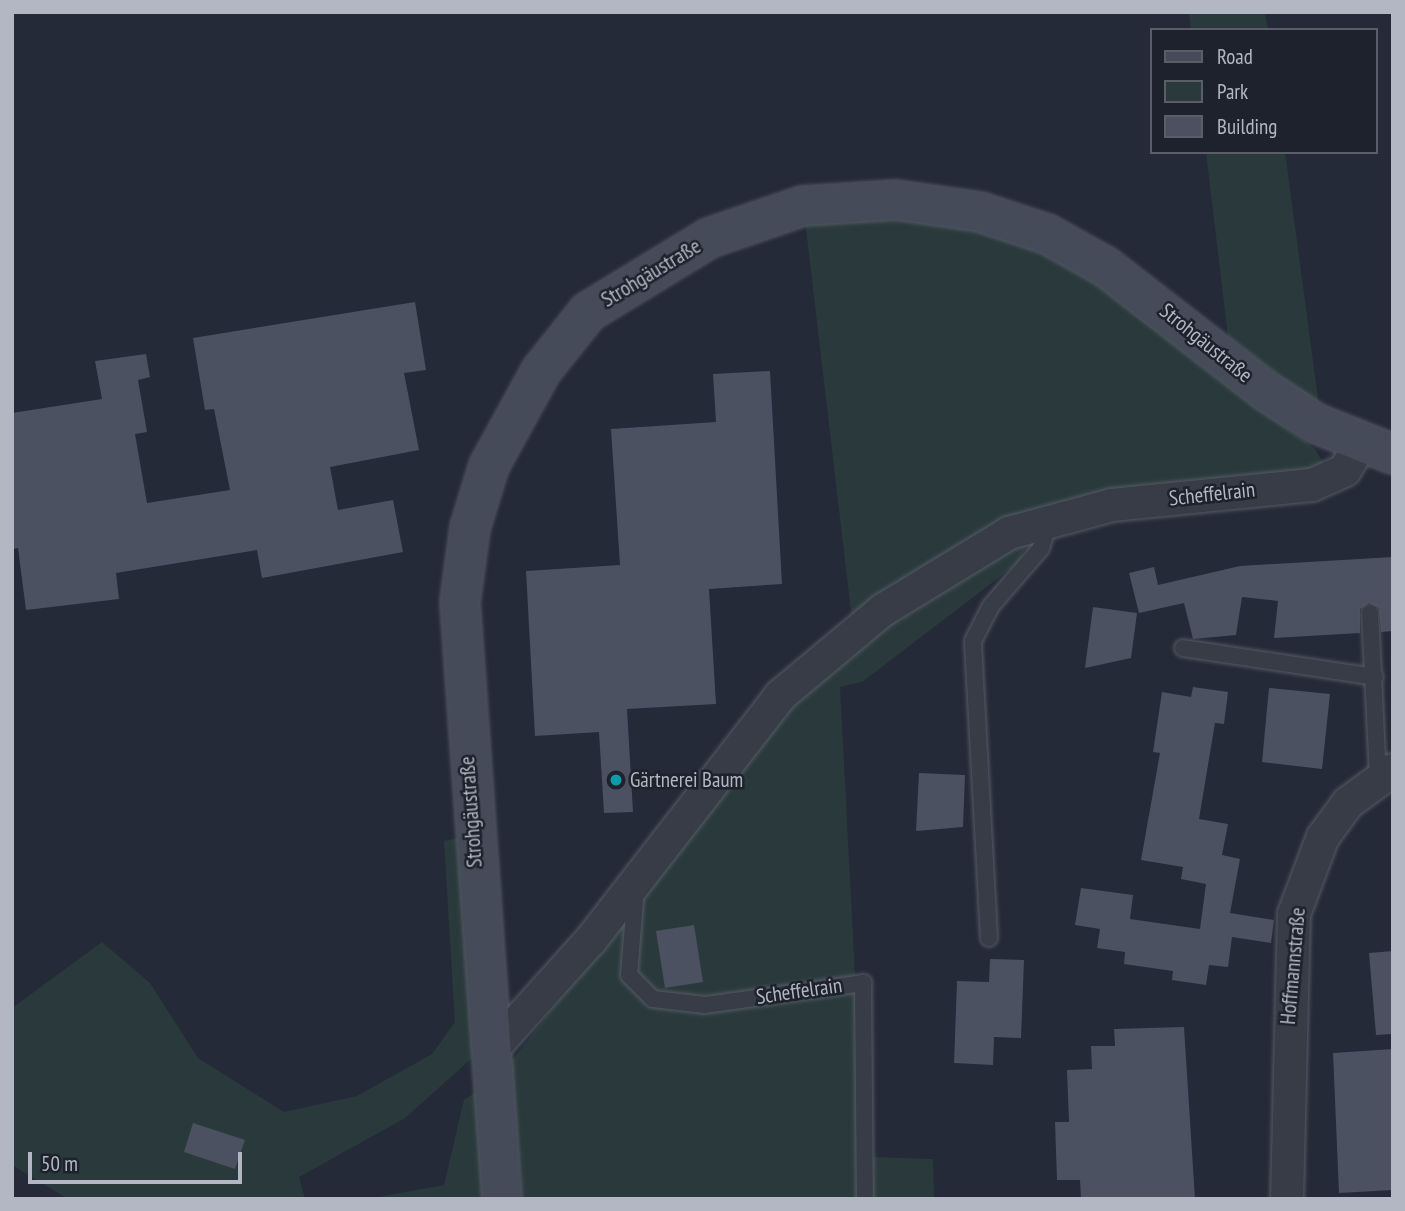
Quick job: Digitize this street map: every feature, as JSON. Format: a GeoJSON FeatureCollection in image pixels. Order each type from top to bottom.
{"type":"FeatureCollection","features":[{"type":"Feature","properties":{"kind":"main road","name":"Strohgäustraße"},"geometry":{"type":"LineString","coordinates":[[502,1199],[461,676],[460,602],[470,528],[489,466],[541,371],[588,312],[620,289],[709,238],[803,206],[896,200],[980,212],[1047,234],[1106,267],[1266,391],[1376,450]]}},
{"type":"Feature","properties":{"kind":"street","name":"Scheffelrain"},"geometry":{"type":"LineString","coordinates":[[490,1052],[591,940],[636,877],[780,696],[831,650],[941,570],[1009,533],[1049,521],[1112,505],[1312,485],[1345,470],[1376,450]]}},
{"type":"Feature","properties":{"kind":"street","name":"Hoffmannstraße"},"geometry":{"type":"LineString","coordinates":[[1287,1199],[1294,914],[1323,837],[1348,803],[1385,774]]}},
{"type":"Feature","properties":{"kind":"lane"},"geometry":{"type":"LineString","coordinates":[[989,938],[973,641],[991,606],[1041,548],[1049,521]]}},
{"type":"Feature","properties":{"kind":"lane"},"geometry":{"type":"LineString","coordinates":[[1370,613],[1385,774]]}},
{"type":"Feature","properties":{"kind":"lane"},"geometry":{"type":"LineString","coordinates":[[1183,648],[1375,677]]}},
{"type":"Feature","properties":{"kind":"lane","name":"Scheffelrain"},"geometry":{"type":"LineString","coordinates":[[636,877],[629,975],[653,999],[705,1005],[863,982],[865,1199]]}},
{"type":"Feature","properties":{"kind":"green space"},"geometry":{"type":"Polygon","coordinates":[[[1189,12],[1265,12],[1268,28],[1191,28],[1189,12]]]}},
{"type":"Feature","properties":{"kind":"green space"},"geometry":{"type":"Polygon","coordinates":[[[1206,154],[1285,154],[1319,406],[1228,337],[1206,154]]]}},
{"type":"Feature","properties":{"kind":"green space"},"geometry":{"type":"Polygon","coordinates":[[[925,216],[1063,255],[1135,301],[1202,366],[1315,449],[1323,463],[1311,475],[1086,502],[852,620],[805,220],[925,216]]]}},
{"type":"Feature","properties":{"kind":"green space"},"geometry":{"type":"Polygon","coordinates":[[[1030,538],[1018,563],[862,682],[840,687],[855,975],[863,983],[873,1157],[933,1159],[934,1199],[522,1199],[511,1062],[790,703],[938,577],[1030,538]]]}},
{"type":"Feature","properties":{"kind":"green space"},"geometry":{"type":"Polygon","coordinates":[[[461,837],[480,1051],[405,1118],[299,1177],[305,1199],[68,1199],[12,1165],[12,1008],[102,942],[150,983],[198,1058],[284,1112],[357,1096],[432,1054],[455,1022],[444,841],[461,837]]]}},
{"type":"Feature","properties":{"kind":"green space"},"geometry":{"type":"Polygon","coordinates":[[[483,1087],[493,1199],[368,1199],[444,1185],[464,1100],[483,1087]]]}},
{"type":"Feature","properties":{"kind":"building"},"geometry":{"type":"Polygon","coordinates":[[[415,302],[426,370],[404,373],[419,450],[330,467],[338,510],[393,500],[403,552],[262,578],[257,550],[116,573],[119,599],[26,610],[18,548],[12,549],[12,413],[102,399],[95,361],[146,354],[150,377],[138,380],[147,432],[135,434],[147,503],[230,490],[214,409],[205,410],[193,338],[415,302]]]}},
{"type":"Feature","properties":{"kind":"building"},"geometry":{"type":"Polygon","coordinates":[[[770,371],[782,584],[709,589],[716,704],[627,709],[633,812],[604,813],[599,732],[535,736],[526,571],[620,565],[611,429],[716,422],[713,374],[770,371]]]}},
{"type":"Feature","properties":{"kind":"building"},"geometry":{"type":"Polygon","coordinates":[[[1393,557],[1393,631],[1381,632],[1379,608],[1369,603],[1360,609],[1360,633],[1274,638],[1278,601],[1242,597],[1236,635],[1193,639],[1184,603],[1139,613],[1129,573],[1154,567],[1158,585],[1240,566],[1393,557]]]}},
{"type":"Feature","properties":{"kind":"building"},"geometry":{"type":"Polygon","coordinates":[[[1093,607],[1137,613],[1131,658],[1085,668],[1093,607]]]}},
{"type":"Feature","properties":{"kind":"building"},"geometry":{"type":"Polygon","coordinates":[[[1193,687],[1228,692],[1224,724],[1215,723],[1199,819],[1228,824],[1222,855],[1240,859],[1230,913],[1274,920],[1271,943],[1232,937],[1228,967],[1209,965],[1206,985],[1172,980],[1173,971],[1124,964],[1125,952],[1097,948],[1100,929],[1075,925],[1081,888],[1133,895],[1130,919],[1200,929],[1206,884],[1181,879],[1183,867],[1141,860],[1160,753],[1153,752],[1162,692],[1191,697],[1193,687]]]}},
{"type":"Feature","properties":{"kind":"building"},"geometry":{"type":"Polygon","coordinates":[[[1269,688],[1330,694],[1322,769],[1262,762],[1269,688]]]}},
{"type":"Feature","properties":{"kind":"building"},"geometry":{"type":"Polygon","coordinates":[[[919,773],[965,775],[963,827],[916,831],[919,773]]]}},
{"type":"Feature","properties":{"kind":"building"},"geometry":{"type":"Polygon","coordinates":[[[694,925],[703,982],[665,988],[656,931],[694,925]]]}},
{"type":"Feature","properties":{"kind":"building"},"geometry":{"type":"Polygon","coordinates":[[[1393,951],[1393,1034],[1376,1035],[1369,953],[1393,951]]]}},
{"type":"Feature","properties":{"kind":"building"},"geometry":{"type":"Polygon","coordinates":[[[990,959],[1024,960],[1021,1038],[994,1037],[993,1065],[954,1063],[957,981],[989,982],[990,959]]]}},
{"type":"Feature","properties":{"kind":"building"},"geometry":{"type":"Polygon","coordinates":[[[1184,1027],[1195,1199],[1081,1199],[1080,1180],[1057,1180],[1055,1122],[1069,1122],[1067,1070],[1092,1069],[1091,1046],[1115,1046],[1114,1029],[1184,1027]]]}},
{"type":"Feature","properties":{"kind":"building"},"geometry":{"type":"Polygon","coordinates":[[[1393,1049],[1393,1190],[1339,1193],[1333,1053],[1393,1049]]]}},
{"type":"Feature","properties":{"kind":"building"},"geometry":{"type":"Polygon","coordinates":[[[193,1123],[245,1140],[235,1169],[184,1152],[193,1123]]]}},
{"type":"Feature","properties":{"kind":"place","name":"Gärtnerei Baum"},"geometry":{"type":"Point","coordinates":[616,780]}}]}
